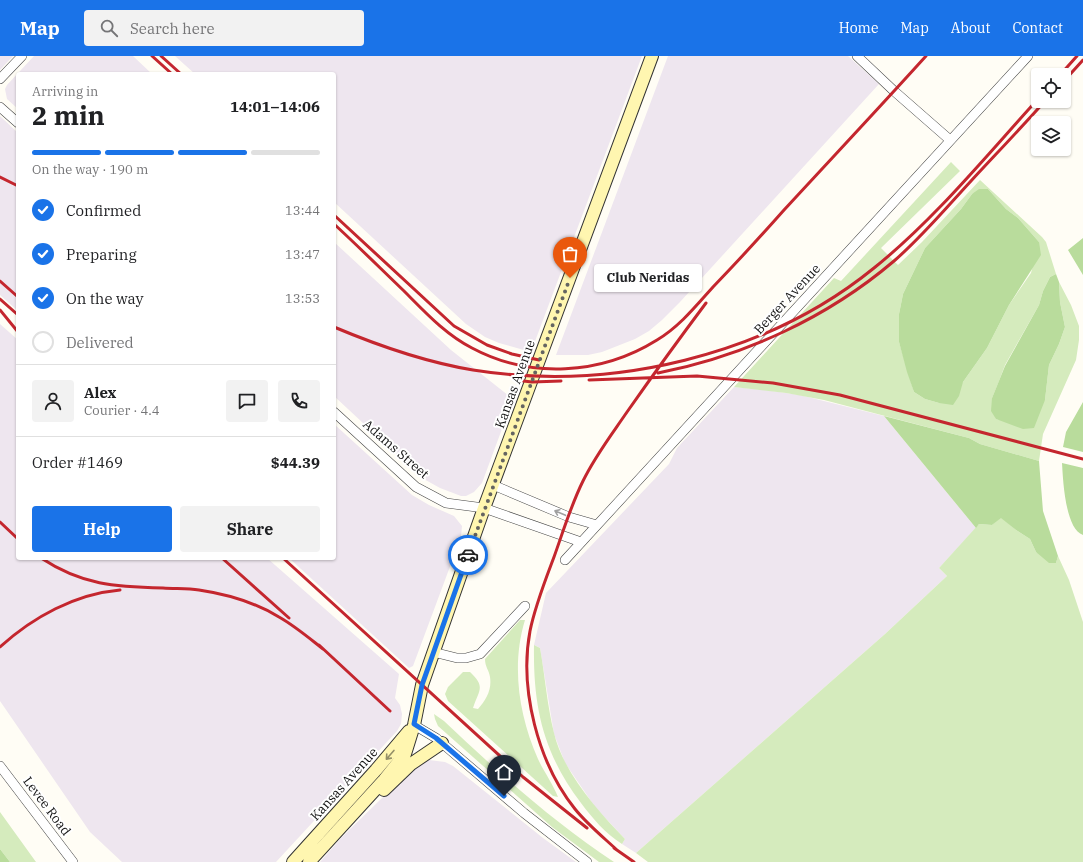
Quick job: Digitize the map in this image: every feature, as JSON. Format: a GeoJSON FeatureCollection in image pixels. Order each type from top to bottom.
{"type":"FeatureCollection","features":[{"type":"Feature","properties":{"kind":"main road","name":"Kansas Avenue"},"geometry":{"type":"LineString","coordinates":[[294,862],[342,825],[384,780],[405,754],[414,724],[421,691],[433,652],[484,508],[652,56]]}},
{"type":"Feature","properties":{"kind":"main road","name":"Kansas Avenue"},"geometry":{"type":"LineString","coordinates":[[309,862],[319,842],[414,724]]}},
{"type":"Feature","properties":{"kind":"main road"},"geometry":{"type":"LineString","coordinates":[[342,825],[375,798],[411,764],[442,744]]}},
{"type":"Feature","properties":{"kind":"street"},"geometry":{"type":"LineString","coordinates":[[0,79],[22,56]]}},
{"type":"Feature","properties":{"kind":"street"},"geometry":{"type":"LineString","coordinates":[[857,56],[950,140]]}},
{"type":"Feature","properties":{"kind":"street","name":"Berger Avenue"},"geometry":{"type":"LineString","coordinates":[[565,560],[1028,56]]}},
{"type":"Feature","properties":{"kind":"street"},"geometry":{"type":"LineString","coordinates":[[0,107],[16,121]]}},
{"type":"Feature","properties":{"kind":"street","name":"Adams Street"},"geometry":{"type":"LineString","coordinates":[[336,414],[416,487],[446,503],[484,508],[581,542]]}},
{"type":"Feature","properties":{"kind":"street"},"geometry":{"type":"LineString","coordinates":[[493,485],[569,517],[597,525]]}},
{"type":"Feature","properties":{"kind":"street"},"geometry":{"type":"LineString","coordinates":[[433,652],[458,658],[466,658],[480,654],[525,606]]}},
{"type":"Feature","properties":{"kind":"street"},"geometry":{"type":"LineString","coordinates":[[414,724],[436,738],[524,813],[587,862]]}},
{"type":"Feature","properties":{"kind":"street","name":"Levee Road"},"geometry":{"type":"LineString","coordinates":[[0,766],[73,862]]}},
{"type":"Feature","properties":{"kind":"shaded area"},"geometry":{"type":"Polygon","coordinates":[[[0,56],[13,56],[0,70],[0,56]]]}},
{"type":"Feature","properties":{"kind":"shaded area"},"geometry":{"type":"Polygon","coordinates":[[[34,56],[133,56],[150,72],[19,72],[34,56]]]}},
{"type":"Feature","properties":{"kind":"shaded area"},"geometry":{"type":"Polygon","coordinates":[[[175,56],[642,56],[531,352],[499,343],[485,337],[466,324],[336,204],[336,72],[193,72],[175,56]]]}},
{"type":"Feature","properties":{"kind":"shaded area"},"geometry":{"type":"Polygon","coordinates":[[[668,56],[848,56],[879,84],[680,302],[649,331],[635,339],[602,352],[588,355],[556,355],[668,56]]]}},
{"type":"Feature","properties":{"kind":"shaded area"},"geometry":{"type":"Polygon","coordinates":[[[16,75],[16,107],[7,99],[5,89],[16,75]]]}},
{"type":"Feature","properties":{"kind":"shaded area"},"geometry":{"type":"Polygon","coordinates":[[[0,116],[16,131],[16,309],[0,295],[0,116]]]}},
{"type":"Feature","properties":{"kind":"shaded area"},"geometry":{"type":"Polygon","coordinates":[[[336,244],[451,350],[513,399],[482,483],[474,492],[466,496],[461,496],[440,488],[422,478],[336,398],[336,244]]]}},
{"type":"Feature","properties":{"kind":"shaded area"},"geometry":{"type":"Polygon","coordinates":[[[0,324],[16,338],[16,560],[269,560],[399,674],[395,698],[400,705],[402,714],[401,724],[397,731],[276,862],[122,862],[90,832],[0,701],[0,324]]]}},
{"type":"Feature","properties":{"kind":"shaded area"},"geometry":{"type":"Polygon","coordinates":[[[734,387],[800,395],[884,416],[976,528],[939,568],[947,576],[885,634],[636,853],[622,844],[625,839],[595,807],[565,763],[554,734],[540,648],[534,645],[546,593],[669,464],[677,448],[734,387]]]}},
{"type":"Feature","properties":{"kind":"shaded area"},"geometry":{"type":"Polygon","coordinates":[[[336,426],[412,495],[429,505],[454,516],[462,526],[461,537],[413,666],[409,668],[291,560],[336,560],[336,426]]]}},
{"type":"Feature","properties":{"kind":"shaded area"},"geometry":{"type":"Polygon","coordinates":[[[429,760],[445,762],[453,766],[543,838],[576,862],[320,862],[342,837],[419,762],[429,760]]]}},
{"type":"Feature","properties":{"kind":"green space"},"geometry":{"type":"Polygon","coordinates":[[[951,162],[960,171],[881,248],[898,265],[922,242],[980,180],[1042,237],[1046,242],[1056,274],[1050,277],[1043,291],[1039,305],[1005,365],[992,398],[996,419],[1005,421],[1045,400],[1049,365],[1065,327],[1060,302],[1059,282],[1071,305],[1079,326],[1079,340],[1076,360],[1043,434],[1039,461],[980,444],[969,438],[824,400],[786,393],[734,387],[834,278],[841,281],[951,162]],[[988,189],[972,194],[961,209],[925,248],[903,294],[899,314],[899,342],[914,392],[925,399],[939,403],[963,382],[987,348],[1009,305],[1031,273],[1039,242],[1018,218],[1006,209],[988,189]]]}},
{"type":"Feature","properties":{"kind":"green space"},"geometry":{"type":"Polygon","coordinates":[[[979,189],[988,189],[1006,209],[1018,218],[1039,242],[1041,255],[1009,305],[987,348],[963,382],[959,396],[953,405],[939,403],[925,399],[914,392],[899,342],[899,314],[903,294],[925,248],[961,209],[972,194],[979,189]]]}},
{"type":"Feature","properties":{"kind":"green space"},"geometry":{"type":"Polygon","coordinates":[[[1083,238],[1083,275],[1068,250],[1083,238]]]}},
{"type":"Feature","properties":{"kind":"green space"},"geometry":{"type":"Polygon","coordinates":[[[1056,274],[1059,282],[1060,302],[1065,327],[1049,365],[1045,400],[1034,428],[1023,429],[996,419],[991,411],[992,398],[1005,366],[1039,305],[1043,291],[1050,277],[1056,274]]]}},
{"type":"Feature","properties":{"kind":"green space"},"geometry":{"type":"Polygon","coordinates":[[[1083,402],[1083,452],[1063,447],[1066,432],[1083,402]]]}},
{"type":"Feature","properties":{"kind":"green space"},"geometry":{"type":"Polygon","coordinates":[[[884,416],[969,438],[980,444],[1039,461],[1043,511],[1058,556],[1056,563],[1049,563],[1036,552],[1030,539],[1001,518],[992,525],[979,524],[976,528],[884,416]]]}},
{"type":"Feature","properties":{"kind":"green space"},"geometry":{"type":"Polygon","coordinates":[[[1062,463],[1083,468],[1083,535],[1077,531],[1069,514],[1064,491],[1062,463]]]}},
{"type":"Feature","properties":{"kind":"green space"},"geometry":{"type":"Polygon","coordinates":[[[1001,517],[1016,530],[1030,539],[1036,552],[1056,563],[1058,556],[1069,580],[1083,622],[1083,862],[648,862],[636,853],[885,634],[947,576],[939,568],[979,524],[992,525],[1001,517]]]}},
{"type":"Feature","properties":{"kind":"green space"},"geometry":{"type":"Polygon","coordinates":[[[520,620],[525,620],[518,655],[519,691],[522,708],[531,743],[558,797],[553,796],[448,701],[445,694],[448,687],[463,672],[470,672],[480,685],[479,693],[473,708],[478,709],[484,702],[490,686],[490,677],[485,659],[520,620]]]}},
{"type":"Feature","properties":{"kind":"green space"},"geometry":{"type":"Polygon","coordinates":[[[534,645],[540,648],[554,733],[565,762],[573,776],[593,803],[625,839],[622,844],[610,835],[590,815],[557,766],[549,747],[538,709],[534,668],[534,645]]]}},
{"type":"Feature","properties":{"kind":"green space"},"geometry":{"type":"Polygon","coordinates":[[[434,714],[444,721],[547,813],[614,862],[599,862],[552,827],[438,726],[434,714]]]}},
{"type":"Feature","properties":{"kind":"green space"},"geometry":{"type":"Polygon","coordinates":[[[0,812],[36,862],[10,862],[0,849],[0,812]]]}},
{"type":"Feature","properties":{"kind":"green space"},"geometry":{"type":"Polygon","coordinates":[[[0,849],[10,862],[0,862],[0,849]]]}},
{"type":"Feature","properties":{"kind":"railway"},"geometry":{"type":"LineString","coordinates":[[152,56],[170,72]]}},
{"type":"Feature","properties":{"kind":"railway"},"geometry":{"type":"LineString","coordinates":[[161,56],[179,72]]}},
{"type":"Feature","properties":{"kind":"railway"},"geometry":{"type":"LineString","coordinates":[[336,226],[436,322],[453,336],[472,348],[494,358],[518,365],[541,368],[565,369],[589,366],[613,360],[635,352],[657,340],[680,323],[926,56]]}},
{"type":"Feature","properties":{"kind":"railway"},"geometry":{"type":"LineString","coordinates":[[1066,68],[1077,56]]}},
{"type":"Feature","properties":{"kind":"railway"},"geometry":{"type":"LineString","coordinates":[[1071,73],[1083,60]]}},
{"type":"Feature","properties":{"kind":"railway"},"geometry":{"type":"LineString","coordinates":[[336,328],[385,347],[437,363],[473,370],[525,376],[579,376],[632,371],[685,360],[736,345],[785,324],[831,299],[874,268],[939,208],[1031,107]]}},
{"type":"Feature","properties":{"kind":"railway"},"geometry":{"type":"LineString","coordinates":[[658,373],[690,366],[753,345],[813,317],[841,300],[868,281],[904,252],[1039,108]]}},
{"type":"Feature","properties":{"kind":"railway"},"geometry":{"type":"LineString","coordinates":[[0,177],[16,185]]}},
{"type":"Feature","properties":{"kind":"railway"},"geometry":{"type":"LineString","coordinates":[[336,217],[454,326],[487,345],[512,354],[539,360]]}},
{"type":"Feature","properties":{"kind":"railway"},"geometry":{"type":"LineString","coordinates":[[0,281],[16,295]]}},
{"type":"Feature","properties":{"kind":"railway"},"geometry":{"type":"LineString","coordinates":[[0,299],[16,313]]}},
{"type":"Feature","properties":{"kind":"railway"},"geometry":{"type":"LineString","coordinates":[[617,850],[575,809],[562,791],[542,748],[534,724],[527,677],[527,653],[530,631],[540,594],[567,519],[588,472],[604,445],[627,412],[706,303]]}},
{"type":"Feature","properties":{"kind":"railway"},"geometry":{"type":"LineString","coordinates":[[0,310],[16,330]]}},
{"type":"Feature","properties":{"kind":"railway"},"geometry":{"type":"LineString","coordinates":[[589,380],[697,376],[773,383],[840,395],[1083,459]]}},
{"type":"Feature","properties":{"kind":"railway"},"geometry":{"type":"LineString","coordinates":[[515,380],[532,382],[561,381]]}},
{"type":"Feature","properties":{"kind":"railway"},"geometry":{"type":"LineString","coordinates":[[0,522],[16,537]]}},
{"type":"Feature","properties":{"kind":"railway"},"geometry":{"type":"LineString","coordinates":[[44,560],[71,574],[99,583],[129,587],[194,589],[240,600],[261,607],[270,612],[302,632],[323,649]]}},
{"type":"Feature","properties":{"kind":"railway"},"geometry":{"type":"LineString","coordinates":[[224,560],[289,618]]}},
{"type":"Feature","properties":{"kind":"railway"},"geometry":{"type":"LineString","coordinates":[[285,560],[523,777],[587,828]]}},
{"type":"Feature","properties":{"kind":"railway"},"geometry":{"type":"LineString","coordinates":[[0,647],[26,626],[56,609],[87,596],[120,590]]}},
{"type":"Feature","properties":{"kind":"railway"},"geometry":{"type":"LineString","coordinates":[[319,645],[390,711]]}},
{"type":"Feature","properties":{"kind":"railway"},"geometry":{"type":"LineString","coordinates":[[614,848],[634,862]]}},
{"type":"Feature","properties":{"kind":"way so far"},"geometry":{"type":"LineString","coordinates":[[468,555],[484,508],[570,278]]}},
{"type":"Feature","properties":{"kind":"place","name":"Club Neridas"},"geometry":{"type":"Point","coordinates":[570,278]}},
{"type":"Feature","properties":{"kind":"route"},"geometry":{"type":"LineString","coordinates":[[468,555],[422,685],[414,724],[436,738],[504,796]]}}]}
